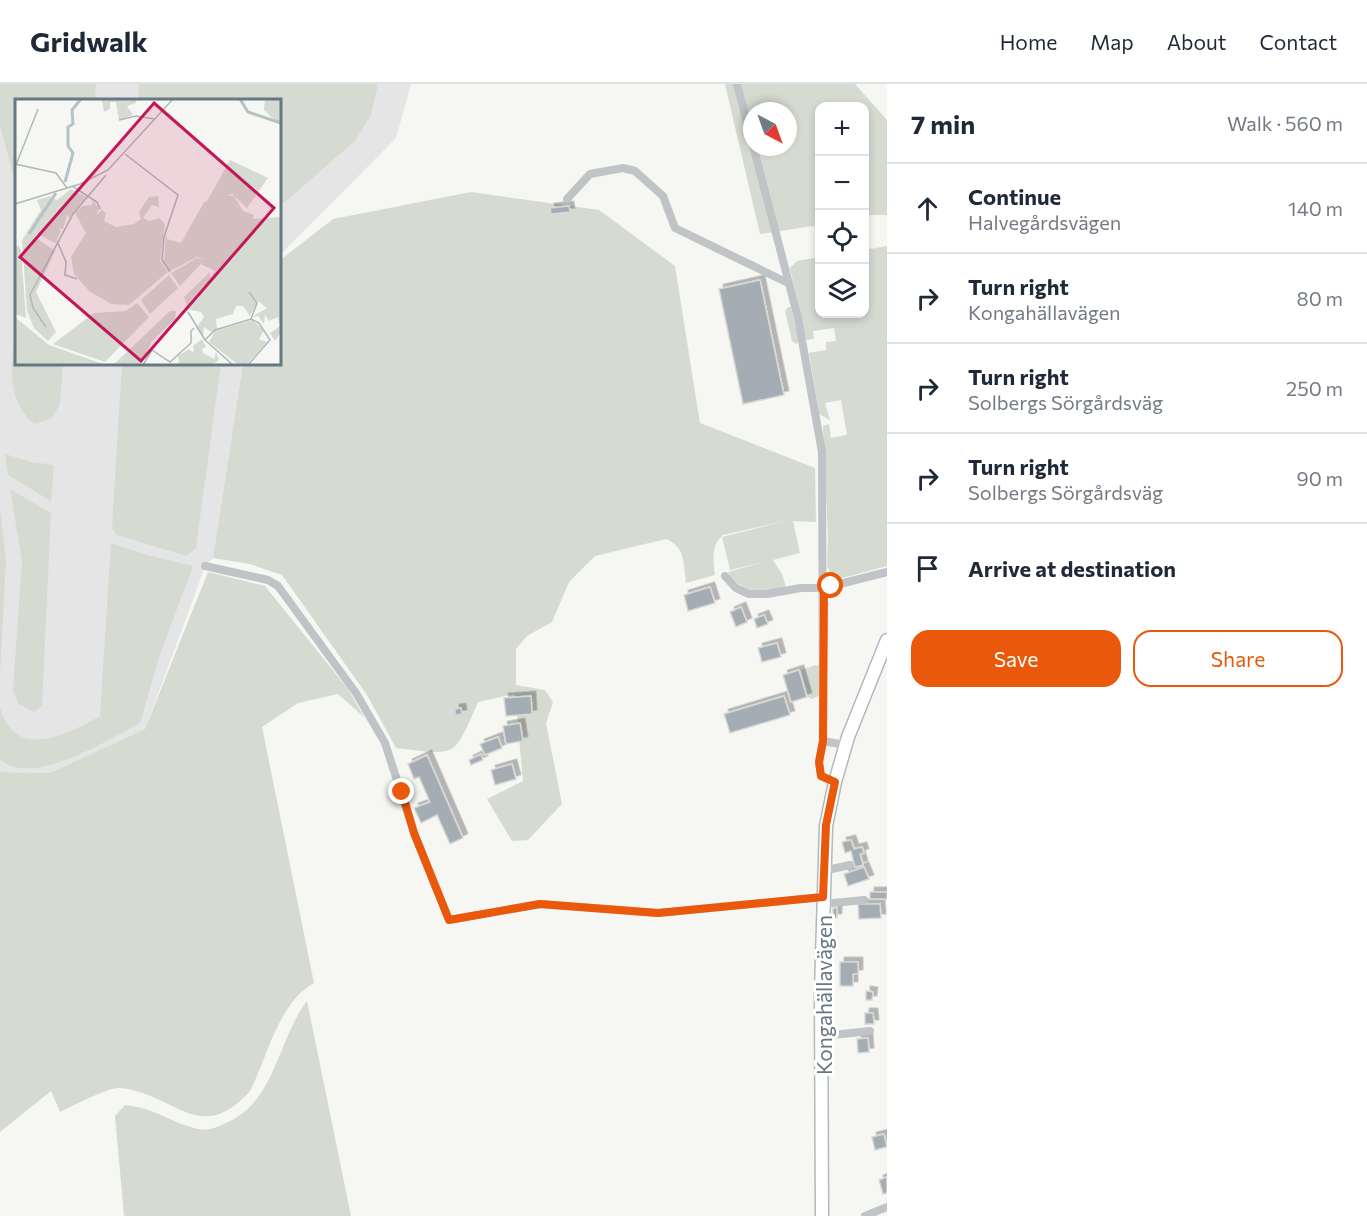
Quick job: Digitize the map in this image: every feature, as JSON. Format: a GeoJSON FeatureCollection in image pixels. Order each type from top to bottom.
{"type":"FeatureCollection","features":[{"type":"Feature","properties":{"kind":"street"},"geometry":{"type":"LineString","coordinates":[[737,84],[754,158],[782,249],[788,284],[798,318],[822,452],[823,741],[819,762],[821,776],[835,782]]}},
{"type":"Feature","properties":{"kind":"street"},"geometry":{"type":"LineString","coordinates":[[567,199],[590,174],[623,168],[635,171],[663,196],[675,228],[788,284]]}},
{"type":"Feature","properties":{"kind":"street"},"geometry":{"type":"LineString","coordinates":[[205,567],[268,580],[278,586],[356,693],[385,743],[414,833],[449,920],[540,904],[658,913],[823,900],[864,900]]}},
{"type":"Feature","properties":{"kind":"street"},"geometry":{"type":"LineString","coordinates":[[724,576],[736,588],[748,594],[824,588],[887,572]]}},
{"type":"Feature","properties":{"kind":"street","name":"Kongahällavägen"},"geometry":{"type":"LineString","coordinates":[[822,1216],[823,872],[826,825],[845,746],[869,678],[887,640]]}},
{"type":"Feature","properties":{"kind":"street"},"geometry":{"type":"LineString","coordinates":[[823,741],[845,746]]}},
{"type":"Feature","properties":{"kind":"street"},"geometry":{"type":"LineString","coordinates":[[823,872],[850,865]]}},
{"type":"Feature","properties":{"kind":"street"},"geometry":{"type":"LineString","coordinates":[[823,1036],[870,1031]]}},
{"type":"Feature","properties":{"kind":"street"},"geometry":{"type":"LineString","coordinates":[[865,1216],[887,1207]]}},
{"type":"Feature","properties":{"kind":"shaded area"},"geometry":{"type":"Polygon","coordinates":[[[0,84],[411,84],[396,138],[280,255],[280,99],[15,99],[15,364],[243,364],[213,558],[205,567],[145,729],[50,773],[0,772],[0,84]]]}},
{"type":"Feature","properties":{"kind":"shaded area"},"geometry":{"type":"Polygon","coordinates":[[[0,84],[96,84],[95,99],[15,99],[15,182],[0,125],[0,84]]]}},
{"type":"Feature","properties":{"kind":"shaded area"},"geometry":{"type":"Polygon","coordinates":[[[139,84],[378,84],[371,115],[355,141],[280,206],[280,99],[138,99],[139,84]]]}},
{"type":"Feature","properties":{"kind":"shaded area"},"geometry":{"type":"Polygon","coordinates":[[[725,84],[855,84],[887,120],[887,215],[869,215],[869,102],[815,102],[815,226],[760,234],[725,84]]]}},
{"type":"Feature","properties":{"kind":"shaded area"},"geometry":{"type":"Polygon","coordinates":[[[471,192],[599,210],[675,266],[700,423],[815,468],[816,522],[793,521],[800,553],[773,560],[782,574],[786,587],[761,591],[740,585],[728,572],[768,561],[730,570],[722,537],[790,520],[723,535],[715,548],[713,559],[715,575],[686,583],[680,551],[666,539],[595,556],[569,582],[552,622],[527,636],[516,649],[516,685],[545,690],[553,702],[546,723],[562,804],[528,840],[512,841],[487,799],[523,781],[515,694],[478,702],[463,734],[451,749],[431,752],[396,748],[367,695],[282,575],[250,564],[213,558],[243,364],[280,364],[280,260],[333,219],[471,192]]]}},
{"type":"Feature","properties":{"kind":"shaded area"},"geometry":{"type":"Polygon","coordinates":[[[887,246],[887,566],[839,579],[831,574],[827,566],[828,537],[823,426],[829,424],[831,438],[847,435],[841,400],[825,403],[830,420],[819,414],[809,353],[826,350],[826,342],[836,341],[834,328],[813,331],[814,339],[806,340],[790,268],[797,261],[815,258],[815,318],[869,318],[869,249],[887,246]]]}},
{"type":"Feature","properties":{"kind":"shaded area"},"geometry":{"type":"Polygon","coordinates":[[[791,307],[799,341],[796,344],[792,341],[785,311],[791,307]]]}},
{"type":"Feature","properties":{"kind":"shaded area"},"geometry":{"type":"Polygon","coordinates":[[[15,325],[15,364],[63,364],[60,404],[51,419],[34,424],[24,413],[13,387],[12,359],[15,325]]]}},
{"type":"Feature","properties":{"kind":"shaded area"},"geometry":{"type":"Polygon","coordinates":[[[122,364],[221,364],[196,548],[186,556],[117,535],[112,528],[122,364]]]}},
{"type":"Feature","properties":{"kind":"shaded area"},"geometry":{"type":"Polygon","coordinates":[[[5,454],[31,462],[54,465],[51,501],[8,475],[5,454]]]}},
{"type":"Feature","properties":{"kind":"shaded area"},"geometry":{"type":"Polygon","coordinates":[[[10,489],[51,513],[42,706],[34,712],[19,704],[13,690],[22,561],[10,489]]]}},
{"type":"Feature","properties":{"kind":"shaded area"},"geometry":{"type":"Polygon","coordinates":[[[0,510],[6,559],[0,675],[0,510]]]}},
{"type":"Feature","properties":{"kind":"shaded area"},"geometry":{"type":"Polygon","coordinates":[[[111,543],[147,555],[193,566],[160,654],[140,723],[90,749],[50,765],[30,768],[13,767],[0,759],[0,708],[8,725],[18,735],[30,739],[59,736],[100,716],[111,543]]]}},
{"type":"Feature","properties":{"kind":"shaded area"},"geometry":{"type":"Polygon","coordinates":[[[208,572],[265,586],[348,689],[364,717],[338,694],[298,703],[262,727],[314,983],[291,1003],[275,1031],[250,1091],[232,1107],[216,1115],[201,1116],[186,1112],[156,1098],[120,1088],[99,1094],[60,1112],[51,1091],[0,1132],[0,772],[50,773],[145,729],[208,572]]]}},
{"type":"Feature","properties":{"kind":"shaded area"},"geometry":{"type":"Polygon","coordinates":[[[816,665],[820,667],[821,695],[812,699],[808,697],[801,670],[816,665]]]}},
{"type":"Feature","properties":{"kind":"shaded area"},"geometry":{"type":"Polygon","coordinates":[[[307,1001],[351,1216],[124,1216],[115,1116],[125,1105],[155,1112],[188,1126],[205,1130],[221,1125],[241,1114],[255,1101],[265,1086],[297,1017],[307,1001]]]}},
{"type":"Feature","properties":{"kind":"building"},"geometry":{"type":"Polygon","coordinates":[[[569,206],[570,212],[551,214],[550,208],[569,206]]]}},
{"type":"Feature","properties":{"kind":"building"},"geometry":{"type":"Polygon","coordinates":[[[760,280],[784,395],[743,404],[719,289],[760,280]]]}},
{"type":"Feature","properties":{"kind":"building"},"geometry":{"type":"Polygon","coordinates":[[[710,587],[715,603],[688,611],[684,595],[710,587]]]}},
{"type":"Feature","properties":{"kind":"building"},"geometry":{"type":"Polygon","coordinates":[[[741,607],[747,622],[736,627],[730,612],[741,607]]]}},
{"type":"Feature","properties":{"kind":"building"},"geometry":{"type":"Polygon","coordinates":[[[764,615],[768,624],[757,628],[754,619],[764,615]]]}},
{"type":"Feature","properties":{"kind":"building"},"geometry":{"type":"Polygon","coordinates":[[[777,643],[781,657],[762,662],[758,648],[777,643]]]}},
{"type":"Feature","properties":{"kind":"building"},"geometry":{"type":"Polygon","coordinates":[[[799,670],[807,697],[791,702],[783,675],[799,670]]]}},
{"type":"Feature","properties":{"kind":"building"},"geometry":{"type":"Polygon","coordinates":[[[531,696],[532,714],[506,716],[504,698],[531,696]]]}},
{"type":"Feature","properties":{"kind":"building"},"geometry":{"type":"Polygon","coordinates":[[[784,696],[790,715],[730,733],[724,714],[784,696]]]}},
{"type":"Feature","properties":{"kind":"building"},"geometry":{"type":"Polygon","coordinates":[[[461,708],[462,714],[455,715],[455,709],[461,708]]]}},
{"type":"Feature","properties":{"kind":"building"},"geometry":{"type":"Polygon","coordinates":[[[520,723],[523,741],[506,744],[503,726],[520,723]]]}},
{"type":"Feature","properties":{"kind":"building"},"geometry":{"type":"Polygon","coordinates":[[[498,737],[502,748],[485,755],[480,744],[498,737]]]}},
{"type":"Feature","properties":{"kind":"building"},"geometry":{"type":"Polygon","coordinates":[[[481,754],[483,760],[471,765],[469,760],[481,754]]]}},
{"type":"Feature","properties":{"kind":"building"},"geometry":{"type":"Polygon","coordinates":[[[427,755],[463,838],[450,844],[437,815],[421,823],[414,808],[430,802],[419,777],[414,779],[408,764],[427,755]]]}},
{"type":"Feature","properties":{"kind":"building"},"geometry":{"type":"Polygon","coordinates":[[[512,764],[516,779],[495,785],[491,770],[512,764]]]}},
{"type":"Feature","properties":{"kind":"building"},"geometry":{"type":"Polygon","coordinates":[[[851,840],[854,849],[862,847],[864,853],[860,854],[863,865],[855,867],[851,851],[845,853],[842,842],[851,840]]]}},
{"type":"Feature","properties":{"kind":"building"},"geometry":{"type":"Polygon","coordinates":[[[864,867],[869,879],[848,886],[844,874],[864,867]]]}},
{"type":"Feature","properties":{"kind":"building"},"geometry":{"type":"Polygon","coordinates":[[[870,892],[887,892],[887,899],[870,899],[870,892]]]}},
{"type":"Feature","properties":{"kind":"building"},"geometry":{"type":"Polygon","coordinates":[[[858,904],[880,904],[881,918],[859,919],[858,904]]]}},
{"type":"Feature","properties":{"kind":"building"},"geometry":{"type":"Polygon","coordinates":[[[833,908],[837,908],[837,918],[833,918],[833,908]]]}},
{"type":"Feature","properties":{"kind":"building"},"geometry":{"type":"Polygon","coordinates":[[[840,962],[858,962],[858,974],[853,974],[853,986],[840,986],[840,962]]]}},
{"type":"Feature","properties":{"kind":"building"},"geometry":{"type":"Polygon","coordinates":[[[866,991],[873,992],[872,1000],[866,1000],[866,991]]]}},
{"type":"Feature","properties":{"kind":"building"},"geometry":{"type":"Polygon","coordinates":[[[865,1013],[873,1013],[874,1024],[865,1024],[865,1013]]]}},
{"type":"Feature","properties":{"kind":"building"},"geometry":{"type":"Polygon","coordinates":[[[868,1038],[869,1052],[858,1053],[857,1039],[868,1038]]]}},
{"type":"Feature","properties":{"kind":"building"},"geometry":{"type":"Polygon","coordinates":[[[884,1134],[887,1147],[875,1150],[872,1137],[884,1134]]]}},
{"type":"Feature","properties":{"kind":"building"},"geometry":{"type":"Polygon","coordinates":[[[887,1177],[887,1193],[883,1194],[879,1180],[887,1177]]]}},
{"type":"Feature","properties":{"kind":"route"},"geometry":{"type":"LineString","coordinates":[[402,792],[414,833],[449,920],[540,904],[658,913],[823,897],[826,825],[835,782],[821,776],[819,762],[823,741],[824,588],[831,586]]}}]}
